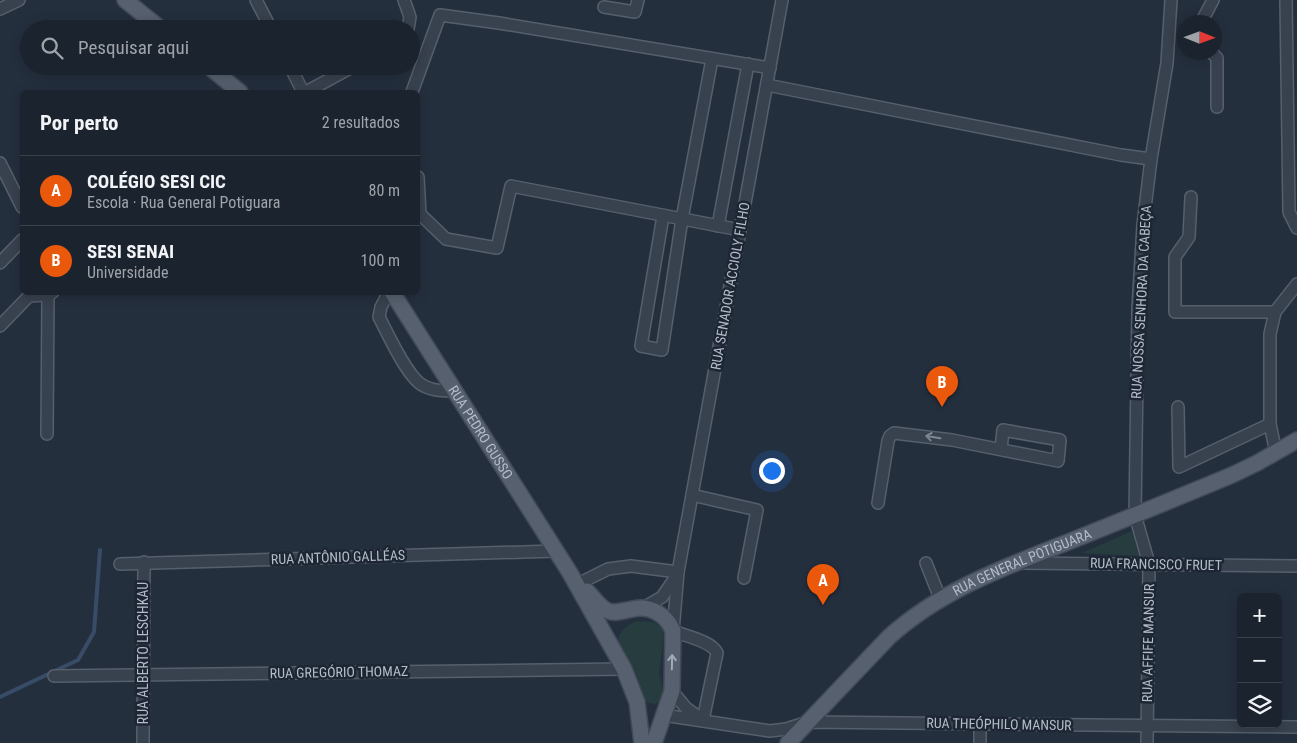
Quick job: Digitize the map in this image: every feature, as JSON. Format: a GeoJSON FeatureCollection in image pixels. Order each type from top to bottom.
{"type":"FeatureCollection","features":[{"type":"Feature","properties":{"kind":"main road"},"geometry":{"type":"LineString","coordinates":[[125,0],[150,20]]}},
{"type":"Feature","properties":{"kind":"main road"},"geometry":{"type":"LineString","coordinates":[[219,75],[238,90]]}},
{"type":"Feature","properties":{"kind":"main road","name":"RUA PEDRO GUSSO"},"geometry":{"type":"LineString","coordinates":[[393,295],[575,578],[633,688],[642,743]]}},
{"type":"Feature","properties":{"kind":"main road","name":"RUA GENERAL POTIGUARA"},"geometry":{"type":"LineString","coordinates":[[788,743],[900,627],[940,598],[1016,563],[1232,475],[1297,440]]}},
{"type":"Feature","properties":{"kind":"main road","name":"RUA PEDRO GUSSO"},"geometry":{"type":"LineString","coordinates":[[575,578],[606,610],[618,612],[643,608]]}},
{"type":"Feature","properties":{"kind":"main road"},"geometry":{"type":"LineString","coordinates":[[643,608],[659,614],[670,624],[673,631],[672,691],[654,743]]}},
{"type":"Feature","properties":{"kind":"main road"},"geometry":{"type":"LineString","coordinates":[[605,635],[611,622],[624,611]]}},
{"type":"Feature","properties":{"kind":"main road"},"geometry":{"type":"LineString","coordinates":[[638,712],[651,718],[664,715]]}},
{"type":"Feature","properties":{"kind":"street"},"geometry":{"type":"LineString","coordinates":[[0,10],[19,0]]}},
{"type":"Feature","properties":{"kind":"street"},"geometry":{"type":"LineString","coordinates":[[256,0],[266,20]]}},
{"type":"Feature","properties":{"kind":"street"},"geometry":{"type":"LineString","coordinates":[[404,0],[408,9],[409,20]]}},
{"type":"Feature","properties":{"kind":"street"},"geometry":{"type":"LineString","coordinates":[[604,6],[636,12],[638,0]]}},
{"type":"Feature","properties":{"kind":"street","name":"RUA SENADOR ACCIOLY FILHO"},"geometry":{"type":"LineString","coordinates":[[673,631],[678,572],[782,0]]}},
{"type":"Feature","properties":{"kind":"street","name":"RUA NOSSA SENHORA DA CABEÇA"},"geometry":{"type":"LineString","coordinates":[[1135,515],[1138,309],[1143,225],[1151,159],[1167,63],[1171,0]]}},
{"type":"Feature","properties":{"kind":"street"},"geometry":{"type":"LineString","coordinates":[[1205,15],[1213,0]]}},
{"type":"Feature","properties":{"kind":"street"},"geometry":{"type":"LineString","coordinates":[[1286,0],[1289,212],[1297,228]]}},
{"type":"Feature","properties":{"kind":"street"},"geometry":{"type":"LineString","coordinates":[[420,70],[440,15],[770,68]]}},
{"type":"Feature","properties":{"kind":"street"},"geometry":{"type":"LineString","coordinates":[[663,216],[641,346],[662,350],[682,220],[712,59]]}},
{"type":"Feature","properties":{"kind":"street"},"geometry":{"type":"LineString","coordinates":[[1217,60],[1217,107]]}},
{"type":"Feature","properties":{"kind":"street"},"geometry":{"type":"LineString","coordinates":[[718,226],[748,64]]}},
{"type":"Feature","properties":{"kind":"street"},"geometry":{"type":"LineString","coordinates":[[295,75],[304,90]]}},
{"type":"Feature","properties":{"kind":"street"},"geometry":{"type":"LineString","coordinates":[[309,90],[337,75]]}},
{"type":"Feature","properties":{"kind":"street"},"geometry":{"type":"LineString","coordinates":[[413,90],[418,75]]}},
{"type":"Feature","properties":{"kind":"street"},"geometry":{"type":"LineString","coordinates":[[767,85],[1151,159]]}},
{"type":"Feature","properties":{"kind":"street"},"geometry":{"type":"LineString","coordinates":[[0,164],[20,204]]}},
{"type":"Feature","properties":{"kind":"street"},"geometry":{"type":"LineString","coordinates":[[420,214],[446,239],[497,248],[511,186],[740,230]]}},
{"type":"Feature","properties":{"kind":"street"},"geometry":{"type":"LineString","coordinates":[[1191,197],[1189,237],[1175,256],[1175,312],[1274,312]]}},
{"type":"Feature","properties":{"kind":"street"},"geometry":{"type":"LineString","coordinates":[[0,263],[20,242]]}},
{"type":"Feature","properties":{"kind":"street"},"geometry":{"type":"LineString","coordinates":[[1276,453],[1270,424],[1270,334],[1274,312],[1297,284]]}},
{"type":"Feature","properties":{"kind":"street"},"geometry":{"type":"LineString","coordinates":[[0,326],[29,296],[40,295]]}},
{"type":"Feature","properties":{"kind":"street"},"geometry":{"type":"LineString","coordinates":[[47,434],[51,295]]}},
{"type":"Feature","properties":{"kind":"street"},"geometry":{"type":"LineString","coordinates":[[389,295],[380,307],[379,317],[410,375],[422,386],[433,390],[455,392]]}},
{"type":"Feature","properties":{"kind":"street"},"geometry":{"type":"LineString","coordinates":[[1178,407],[1179,467],[1270,424]]}},
{"type":"Feature","properties":{"kind":"street"},"geometry":{"type":"LineString","coordinates":[[878,503],[890,436],[894,433],[952,440],[1001,450],[1058,461],[1060,440],[1003,430],[1001,450]]}},
{"type":"Feature","properties":{"kind":"street"},"geometry":{"type":"LineString","coordinates":[[692,495],[757,510],[744,578]]}},
{"type":"Feature","properties":{"kind":"street","name":"RUA AFFIFE MANSUR"},"geometry":{"type":"LineString","coordinates":[[1135,515],[1149,564],[1147,743]]}},
{"type":"Feature","properties":{"kind":"street","name":"RUA ANTÔNIO GALLÉAS"},"geometry":{"type":"LineString","coordinates":[[120,564],[556,551]]}},
{"type":"Feature","properties":{"kind":"street","name":"RUA ALBERTO LESCHKAU"},"geometry":{"type":"LineString","coordinates":[[143,743],[144,562]]}},
{"type":"Feature","properties":{"kind":"street"},"geometry":{"type":"LineString","coordinates":[[926,563],[940,598]]}},
{"type":"Feature","properties":{"kind":"street","name":"RUA FRANCISCO FRUET"},"geometry":{"type":"LineString","coordinates":[[1016,563],[1297,566]]}},
{"type":"Feature","properties":{"kind":"street"},"geometry":{"type":"LineString","coordinates":[[575,578],[608,569],[631,566],[678,572]]}},
{"type":"Feature","properties":{"kind":"street","name":"RUA SENADOR ACCIOLY FILHO"},"geometry":{"type":"LineString","coordinates":[[643,608],[662,597],[673,583],[678,572]]}},
{"type":"Feature","properties":{"kind":"street"},"geometry":{"type":"LineString","coordinates":[[673,631],[707,643],[714,647],[717,652],[703,720]]}},
{"type":"Feature","properties":{"kind":"street","name":"RUA GREGÓRIO THOMAZ"},"geometry":{"type":"LineString","coordinates":[[54,676],[624,668]]}},
{"type":"Feature","properties":{"kind":"street","name":"RUA THEÓPHILO MANSUR"},"geometry":{"type":"LineString","coordinates":[[672,691],[686,708],[703,720]]}},
{"type":"Feature","properties":{"kind":"street","name":"RUA THEÓPHILO MANSUR"},"geometry":{"type":"LineString","coordinates":[[664,715],[770,731],[786,729],[808,722],[1297,727]]}},
{"type":"Feature","properties":{"kind":"street"},"geometry":{"type":"LineString","coordinates":[[980,724],[980,743]]}},
{"type":"Feature","properties":{"kind":"green space"},"geometry":{"type":"Polygon","coordinates":[[[1132,531],[1139,556],[1081,553],[1082,553],[1132,531]]]}},
{"type":"Feature","properties":{"kind":"green space"},"geometry":{"type":"Polygon","coordinates":[[[636,621],[653,622],[663,628],[664,634],[659,673],[663,698],[655,704],[648,703],[643,699],[635,672],[617,642],[624,629],[636,621]]]}},
{"type":"Feature","properties":{"kind":"waterway"},"geometry":{"type":"LineString","coordinates":[[0,697],[78,660],[94,632],[100,550]]}},
{"type":"Feature","properties":{"kind":"place","name":"SESI SENAI"},"geometry":{"type":"Point","coordinates":[942,407]}},
{"type":"Feature","properties":{"kind":"place","name":"COLÉGIO SESI CIC"},"geometry":{"type":"Point","coordinates":[823,605]}}]}
